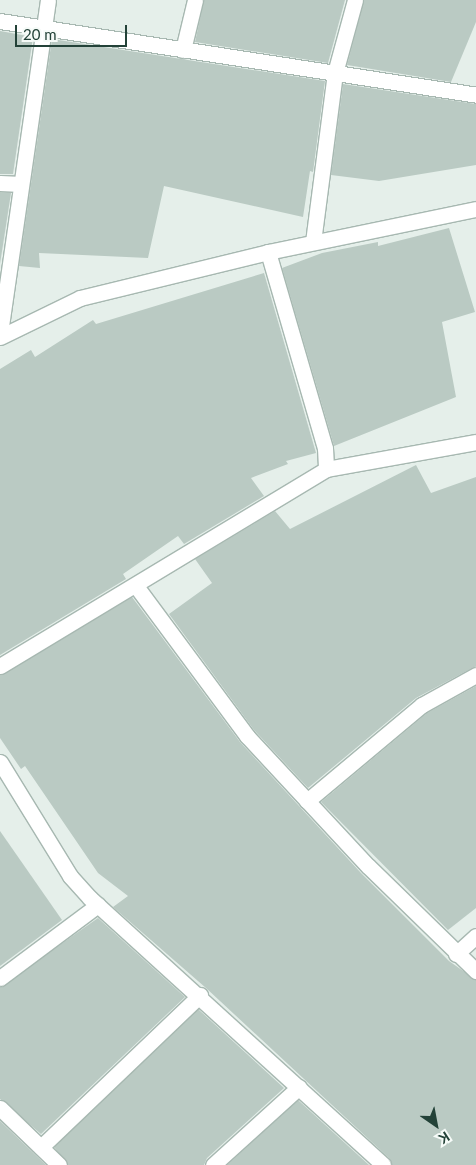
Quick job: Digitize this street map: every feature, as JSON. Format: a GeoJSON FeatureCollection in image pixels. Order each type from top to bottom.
{"type":"FeatureCollection","features":[{"type":"Feature","properties":{"kind":"street"},"geometry":{"type":"LineString","coordinates":[[0,335],[42,28],[48,0]]}},
{"type":"Feature","properties":{"kind":"street"},"geometry":{"type":"LineString","coordinates":[[183,50],[195,0]]}},
{"type":"Feature","properties":{"kind":"street"},"geometry":{"type":"LineString","coordinates":[[313,242],[335,73],[355,0]]}},
{"type":"Feature","properties":{"kind":"street"},"geometry":{"type":"LineString","coordinates":[[0,21],[476,95]]}},
{"type":"Feature","properties":{"kind":"street"},"geometry":{"type":"LineString","coordinates":[[0,183],[21,184]]}},
{"type":"Feature","properties":{"kind":"street"},"geometry":{"type":"LineString","coordinates":[[0,335],[80,298],[268,252],[476,209]]}},
{"type":"Feature","properties":{"kind":"street"},"geometry":{"type":"LineString","coordinates":[[268,252],[325,448],[326,469]]}},
{"type":"Feature","properties":{"kind":"street"},"geometry":{"type":"LineString","coordinates":[[0,666],[136,586],[326,469],[476,442]]}},
{"type":"Feature","properties":{"kind":"street"},"geometry":{"type":"LineString","coordinates":[[136,586],[247,736],[307,801],[456,954],[476,971]]}},
{"type":"Feature","properties":{"kind":"street"},"geometry":{"type":"LineString","coordinates":[[307,801],[422,705],[476,675]]}},
{"type":"Feature","properties":{"kind":"street"},"geometry":{"type":"LineString","coordinates":[[0,762],[70,876],[98,905],[200,996],[383,1165]]}},
{"type":"Feature","properties":{"kind":"street"},"geometry":{"type":"LineString","coordinates":[[0,978],[98,905]]}},
{"type":"Feature","properties":{"kind":"street"},"geometry":{"type":"LineString","coordinates":[[456,954],[476,936]]}},
{"type":"Feature","properties":{"kind":"street"},"geometry":{"type":"LineString","coordinates":[[40,1147],[200,996]]}},
{"type":"Feature","properties":{"kind":"street"},"geometry":{"type":"LineString","coordinates":[[213,1165],[299,1087]]}},
{"type":"Feature","properties":{"kind":"street"},"geometry":{"type":"LineString","coordinates":[[0,1108],[59,1165]]}},
{"type":"Feature","properties":{"kind":"building"},"geometry":{"type":"Polygon","coordinates":[[[204,0],[345,0],[328,63],[195,42],[204,0]]]}},
{"type":"Feature","properties":{"kind":"building"},"geometry":{"type":"Polygon","coordinates":[[[364,0],[476,0],[476,22],[451,82],[347,65],[364,0]]]}},
{"type":"Feature","properties":{"kind":"building"},"geometry":{"type":"Polygon","coordinates":[[[0,31],[33,37],[13,174],[0,174],[0,31]]]}},
{"type":"Feature","properties":{"kind":"building"},"geometry":{"type":"Polygon","coordinates":[[[52,39],[325,81],[313,172],[310,171],[303,217],[164,186],[148,258],[39,253],[40,268],[19,266],[52,39]]]}},
{"type":"Feature","properties":{"kind":"building"},"geometry":{"type":"Polygon","coordinates":[[[343,84],[476,104],[476,165],[379,181],[331,175],[343,84]]]}},
{"type":"Feature","properties":{"kind":"building"},"geometry":{"type":"Polygon","coordinates":[[[0,192],[11,193],[0,264],[0,192]]]}},
{"type":"Feature","properties":{"kind":"building"},"geometry":{"type":"Polygon","coordinates":[[[449,228],[475,312],[442,322],[456,397],[334,446],[282,268],[322,253],[378,242],[378,246],[449,228]]]}},
{"type":"Feature","properties":{"kind":"building"},"geometry":{"type":"Polygon","coordinates":[[[264,273],[316,453],[286,461],[288,464],[251,478],[264,496],[184,544],[178,536],[123,574],[126,579],[0,655],[0,369],[31,350],[35,357],[93,320],[96,324],[264,273]]]}},
{"type":"Feature","properties":{"kind":"building"},"geometry":{"type":"Polygon","coordinates":[[[416,465],[431,493],[476,477],[476,666],[416,698],[308,788],[254,730],[169,614],[212,583],[195,559],[275,511],[290,529],[416,465]]]}},
{"type":"Feature","properties":{"kind":"building"},"geometry":{"type":"Polygon","coordinates":[[[132,597],[240,742],[361,873],[449,961],[476,980],[476,1165],[392,1165],[389,1158],[206,988],[113,907],[128,896],[98,873],[25,766],[21,769],[0,738],[0,675],[132,597]]]}},
{"type":"Feature","properties":{"kind":"building"},"geometry":{"type":"Polygon","coordinates":[[[476,686],[476,908],[448,930],[321,802],[427,713],[476,686]]]}},
{"type":"Feature","properties":{"kind":"building"},"geometry":{"type":"Polygon","coordinates":[[[0,831],[62,920],[0,966],[0,831]]]}},
{"type":"Feature","properties":{"kind":"building"},"geometry":{"type":"Polygon","coordinates":[[[98,918],[185,997],[41,1134],[0,1099],[0,987],[98,918]]]}},
{"type":"Feature","properties":{"kind":"building"},"geometry":{"type":"Polygon","coordinates":[[[198,1009],[284,1088],[207,1158],[204,1165],[68,1165],[54,1147],[198,1009]]]}},
{"type":"Feature","properties":{"kind":"building"},"geometry":{"type":"Polygon","coordinates":[[[298,1100],[369,1165],[227,1165],[298,1100]]]}},
{"type":"Feature","properties":{"kind":"building"},"geometry":{"type":"Polygon","coordinates":[[[0,1121],[46,1165],[0,1165],[0,1121]]]}}]}
